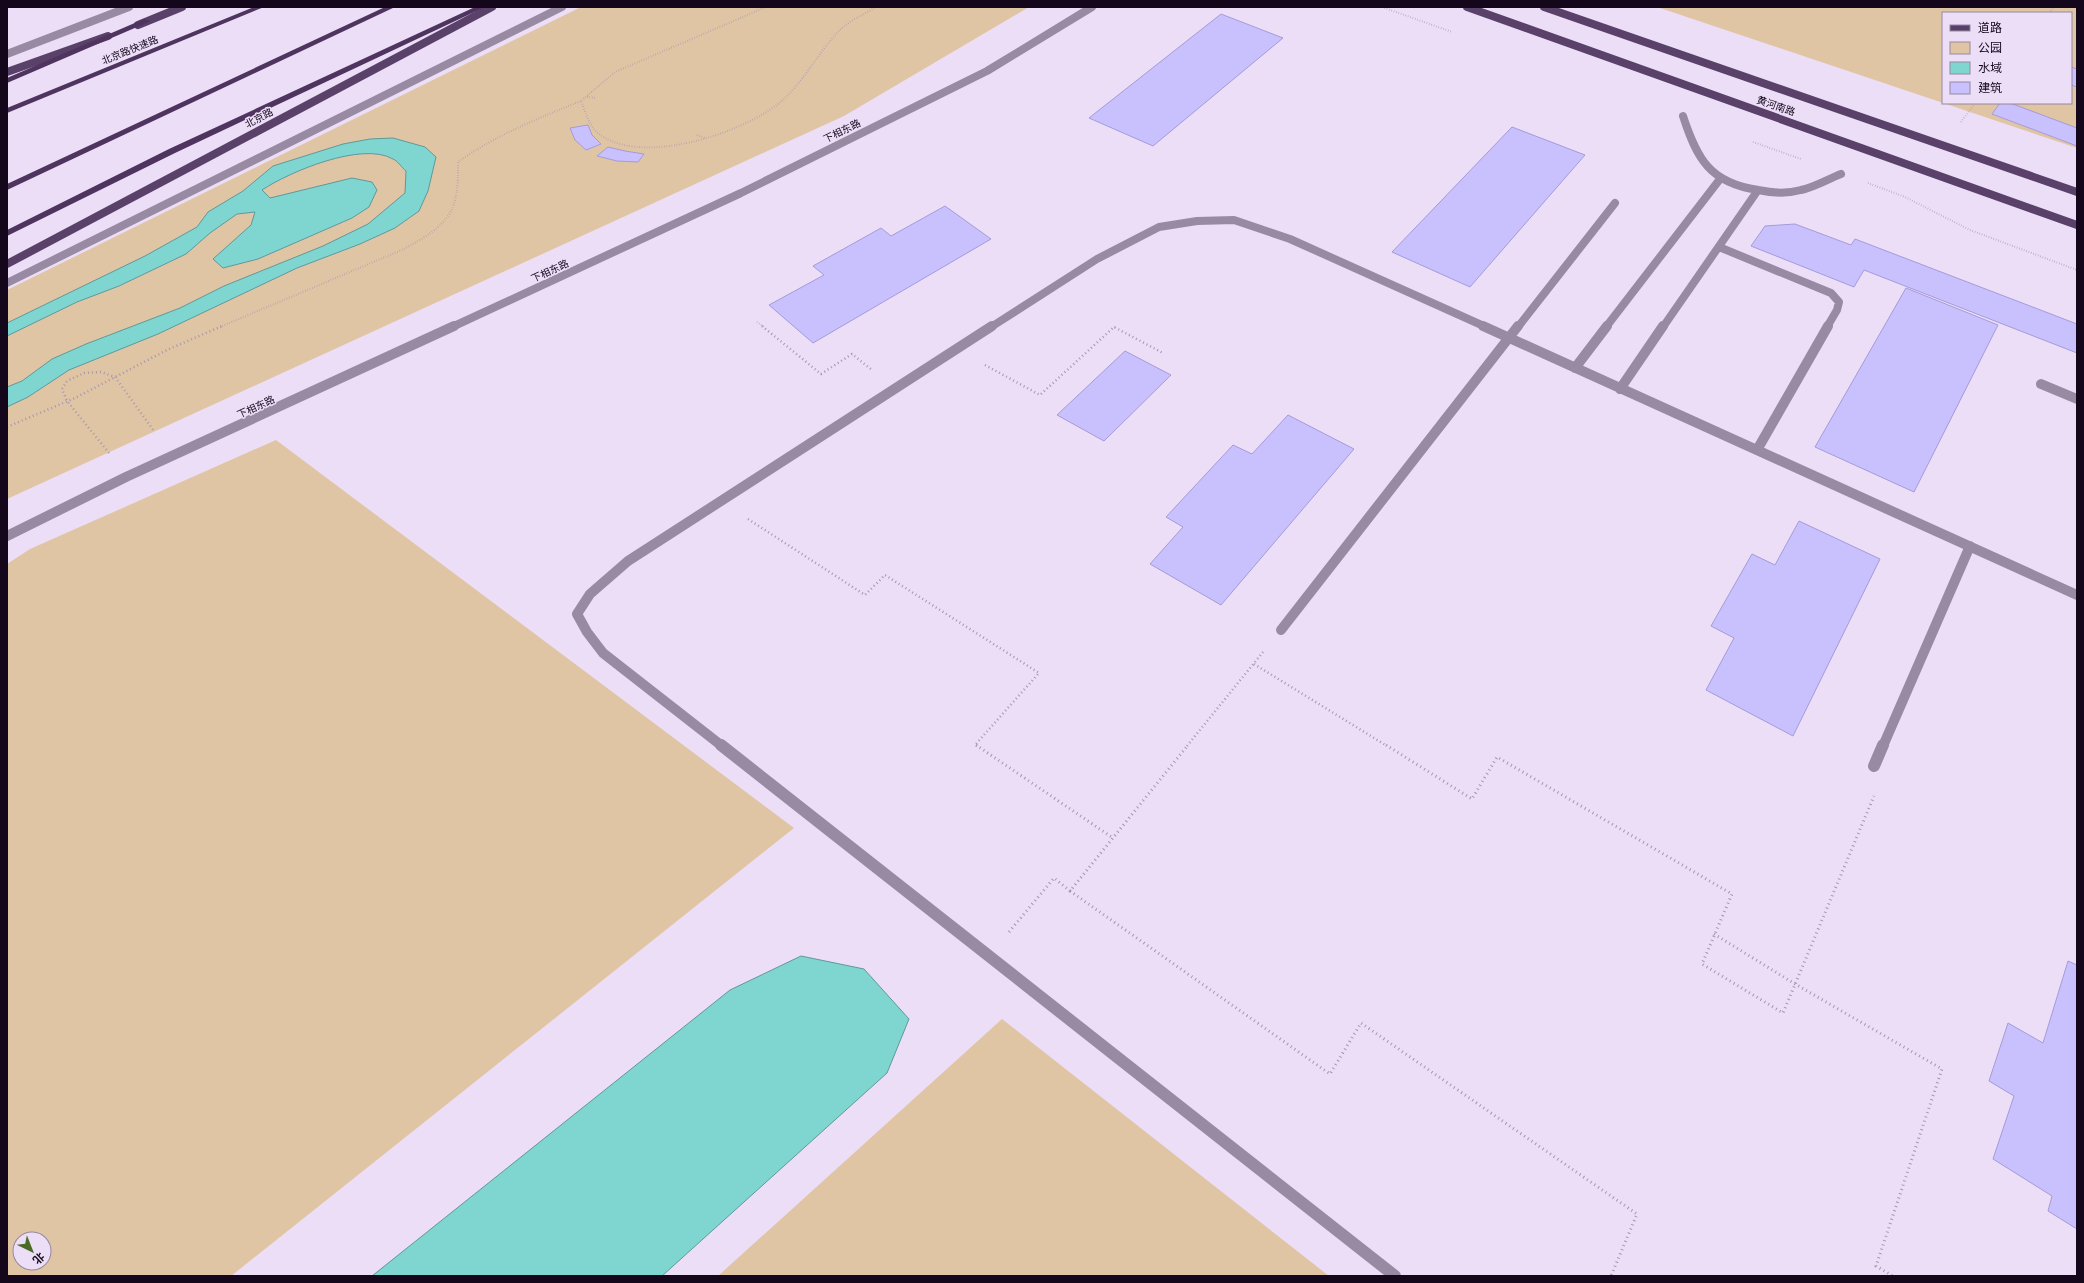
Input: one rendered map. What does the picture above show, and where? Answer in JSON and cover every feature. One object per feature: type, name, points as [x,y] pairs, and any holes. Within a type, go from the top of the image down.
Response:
[{"type":"highway","name":"北京路快速路","points":[[7,111],[260,7]]},
{"type":"highway","points":[[7,188],[391,7]]},
{"type":"highway","points":[[7,233],[172,151],[481,7]]},
{"type":"highway","points":[[7,81],[147,21]]},
{"type":"main road","points":[[7,72],[182,7]]},
{"type":"main road","name":"北京路","points":[[7,264],[38,249],[238,141],[492,7]]},
{"type":"main road","name":"黄河南路","points":[[1467,7],[2077,225]]},
{"type":"main road","name":"黄河南路","points":[[1544,7],[2077,192]]},
{"type":"street","points":[[7,54],[129,7]]},
{"type":"street","points":[[7,283],[562,7]]},
{"type":"street","name":"下相东路","points":[[7,536],[126,477],[540,288],[741,193],[987,71],[1092,7]]},
{"type":"street","points":[[1683,116],[1692,145],[1706,167],[1720,179],[1745,189],[1801,190],[1841,174]]},
{"type":"street","points":[[1575,368],[1720,179]]},
{"type":"street","points":[[1620,389],[1758,190]]},
{"type":"street","points":[[1281,630],[1615,203]]},
{"type":"street","points":[[1395,1276],[603,653],[587,632],[577,614],[590,594],[628,561],[722,502],[1097,259],[1159,227],[1197,221],[1234,220],[1290,239],[2077,595]]},
{"type":"street","points":[[1719,247],[1831,293],[1839,302],[1837,310],[1757,450]]},
{"type":"street","points":[[2041,384],[2077,399]]},
{"type":"street","points":[[1874,766],[1970,546]]},
{"type":"path","points":[[7,427],[67,401],[167,350],[404,249],[428,235],[450,215],[457,196],[458,162],[470,154],[549,114],[581,101],[616,72],[766,7]]},
{"type":"path","points":[[581,101],[585,114],[598,133],[614,142],[632,147],[661,147],[706,139],[746,122],[776,106],[793,91],[812,69],[821,52],[839,31],[876,7]]},
{"type":"path","points":[[1382,7],[1458,34]]},
{"type":"path","points":[[586,97],[596,98]]},
{"type":"path","points":[[1960,124],[1974,104]]},
{"type":"path","points":[[697,134],[706,139]]},
{"type":"path","points":[[1746,139],[1905,197],[1970,230],[2077,270]]},
{"type":"path","points":[[757,322],[820,374],[852,354],[896,389]]},
{"type":"path","points":[[957,349],[1040,396],[1114,327],[1163,353]]},
{"type":"path","points":[[112,457],[67,401],[62,389],[67,381],[84,373],[100,372],[115,377],[158,437]]},
{"type":"path","points":[[722,502],[865,595],[885,575],[1040,673],[975,745],[1113,838]]},
{"type":"path","points":[[1070,891],[1281,630]]},
{"type":"path","points":[[1254,664],[1472,799],[1497,756],[1732,894],[1702,964],[1783,1013],[1881,779],[1874,766]]},
{"type":"path","points":[[989,957],[1054,878],[1070,891],[1330,1074],[1361,1022],[1637,1214],[1612,1276]]},
{"type":"path","points":[[1714,934],[1795,984],[1942,1069],[1876,1266],[1893,1276]]},
{"type":"green space","points":[[581,7],[1029,7],[844,116],[7,499],[7,290]]},
{"type":"green space","points":[[1657,7],[2077,7],[2077,148],[1946,104],[2072,104],[2072,12],[1942,12],[1942,103]]},
{"type":"green space","points":[[276,440],[794,828],[231,1276],[7,1276],[7,564],[30,549]]},
{"type":"green space","points":[[1002,1019],[1329,1276],[718,1276]]},
{"type":"water","points":[[393,138],[425,147],[436,157],[428,191],[419,211],[395,228],[360,244],[297,268],[158,334],[69,370],[28,397],[7,407],[7,387],[22,381],[52,359],[86,344],[180,308],[224,286],[323,246],[368,224],[405,193],[406,171],[397,161],[380,154],[345,156],[307,168],[262,190],[270,198],[352,178],[372,182],[377,190],[369,207],[352,218],[258,259],[223,268],[213,259],[251,225],[255,212],[237,214],[210,233],[186,254],[119,286],[77,302],[7,336],[7,323],[145,256],[197,227],[208,212],[243,191],[273,166],[343,144],[370,139]]},
{"type":"water","points":[[801,956],[864,969],[909,1019],[887,1073],[662,1276],[372,1276],[730,990]]},
{"type":"building","points":[[1221,14],[1283,38],[1153,146],[1089,118]]},
{"type":"building","points":[[2072,67],[2077,69],[2077,87],[2072,85]]},
{"type":"building","points":[[1999,104],[2013,104],[2077,128],[2077,146],[1992,114]]},
{"type":"building","points":[[588,125],[592,135],[601,144],[586,150],[575,140],[570,128]]},
{"type":"building","points":[[1512,127],[1585,155],[1470,287],[1392,252]]},
{"type":"building","points":[[608,147],[644,154],[638,162],[617,161],[597,156]]},
{"type":"building","points":[[945,206],[991,239],[813,343],[769,305],[824,275],[813,266],[881,228],[891,236]]},
{"type":"building","points":[[1795,224],[1851,245],[1855,239],[2077,324],[2077,353],[1864,270],[1854,287],[1751,246],[1765,226]]},
{"type":"building","points":[[1906,288],[1998,325],[1914,492],[1815,447]]},
{"type":"building","points":[[1125,351],[1171,375],[1104,441],[1057,415]]},
{"type":"building","points":[[1288,415],[1354,449],[1221,605],[1150,564],[1183,527],[1166,517],[1233,445],[1252,454]]},
{"type":"building","points":[[1799,521],[1880,559],[1793,736],[1706,690],[1734,638],[1711,626],[1752,554],[1775,565]]},
{"type":"building","points":[[2068,961],[2077,965],[2077,1229],[2048,1211],[2052,1196],[1993,1159],[2014,1096],[1989,1081],[2008,1023],[2043,1043]]}]
